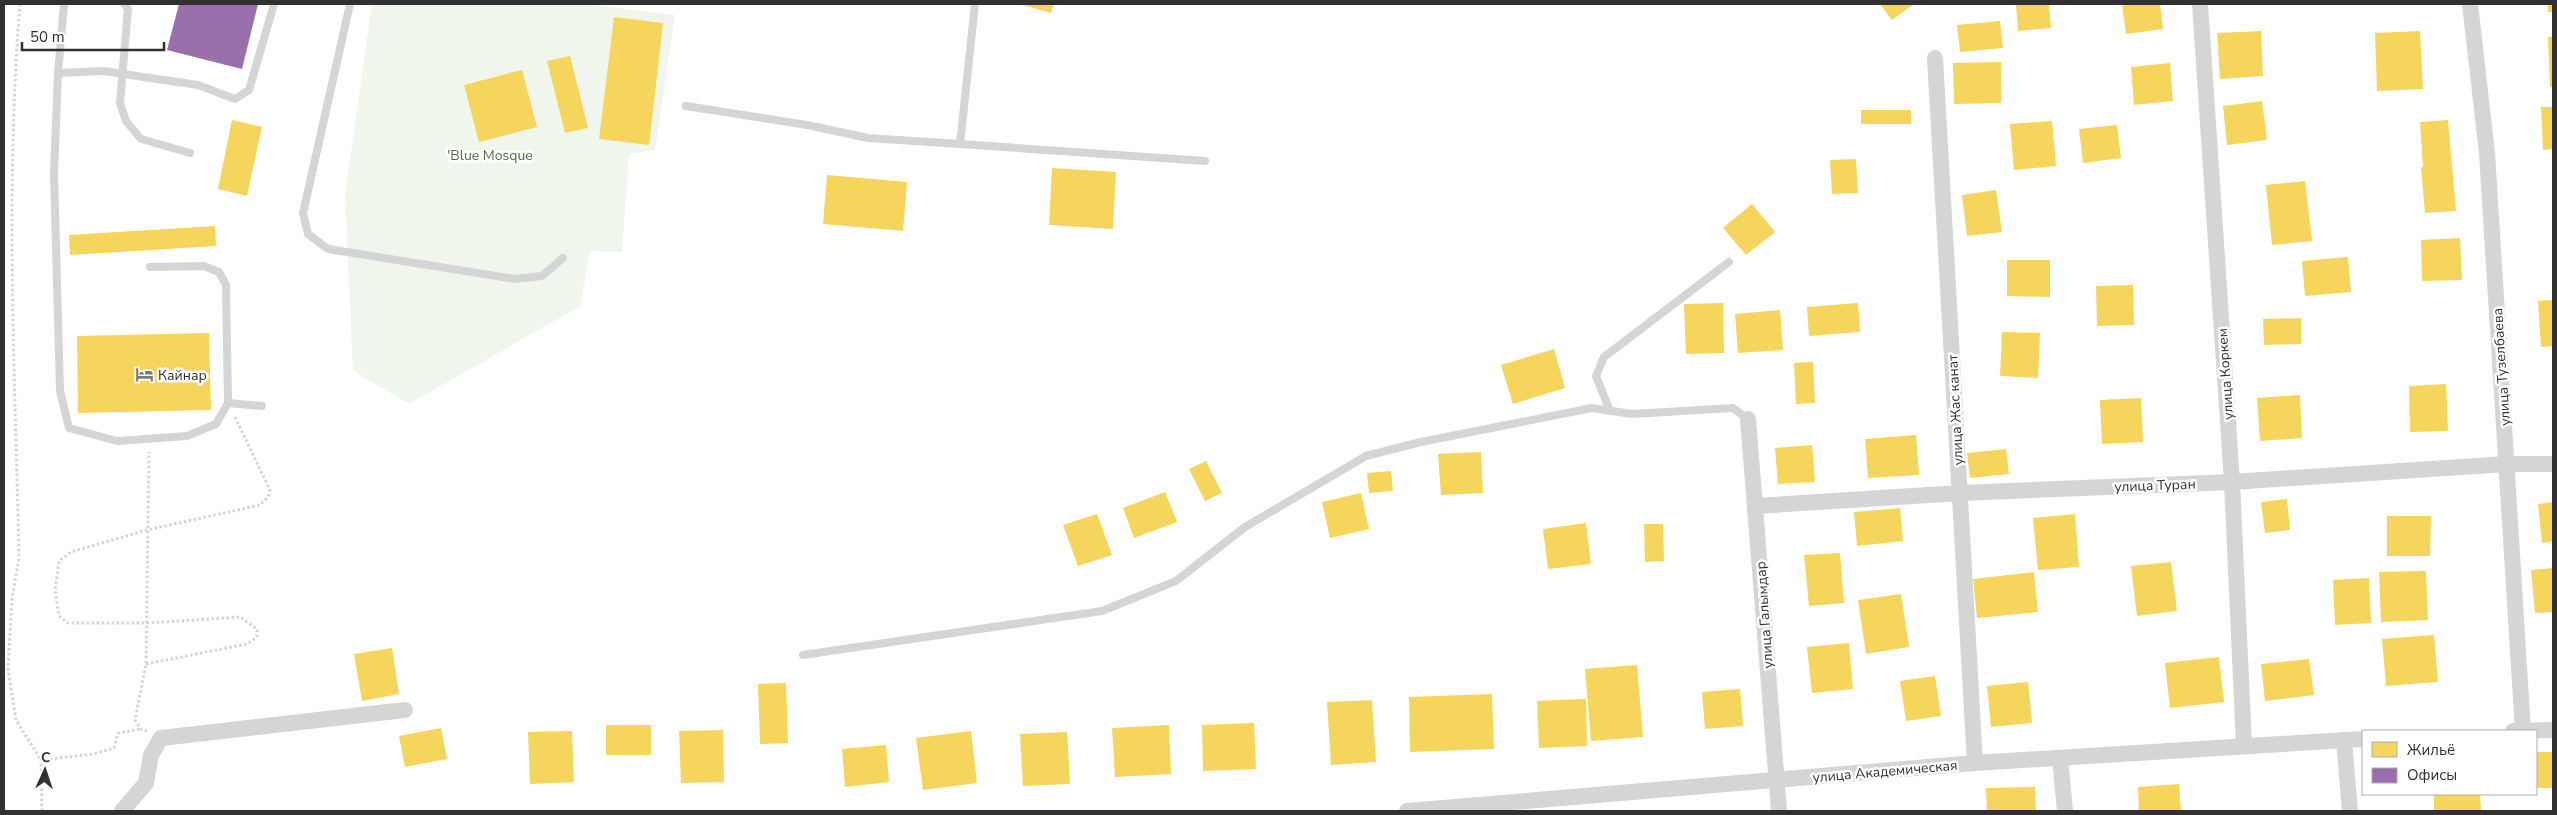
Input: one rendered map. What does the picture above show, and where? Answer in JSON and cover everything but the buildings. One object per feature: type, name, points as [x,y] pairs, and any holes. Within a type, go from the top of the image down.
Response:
[{"type":"street","name":"улица Коркем","points":[[2200,4],[2232,482],[2244,745]]},
{"type":"street","name":"улица Тузелбаева","points":[[2470,4],[2487,152],[2523,730]]},
{"type":"street","name":"улица Жас канат","points":[[1935,58],[1975,763]]},
{"type":"street","name":"улица Галымдар","points":[[1748,419],[1779,811]]},
{"type":"street","name":"улица Туран","points":[[1756,506],[1960,493],[2232,482],[2507,464],[2553,464]]},
{"type":"street","points":[[122,811],[146,782],[150,755],[161,738],[405,710]]},
{"type":"street","points":[[2537,731],[2553,730]]},
{"type":"street","name":"улица Академическая","points":[[1407,811],[1443,810],[1975,763],[2362,739]]},
{"type":"street","points":[[2344,740],[2350,811]]},
{"type":"street","points":[[2060,758],[2065,811]]},
{"type":"lane","points":[[64,4],[58,73],[54,173],[60,381],[69,428],[117,441],[188,436],[216,424],[228,403],[226,285],[219,272],[204,266],[150,267]]},
{"type":"lane","points":[[124,4],[128,9],[120,103],[126,120],[141,139],[190,153]]},
{"type":"lane","points":[[58,73],[103,71],[198,85],[235,99],[249,90],[274,4]]},
{"type":"lane","points":[[350,4],[303,213],[308,234],[328,250],[515,279],[542,276],[563,258]]},
{"type":"lane","points":[[960,144],[975,4]]},
{"type":"lane","points":[[686,106],[807,125],[868,138],[1204,161]]},
{"type":"lane","points":[[1610,411],[1596,376],[1604,357],[1728,262]]},
{"type":"lane","points":[[228,403],[262,406]]},
{"type":"lane","points":[[803,654],[1102,611],[1176,581],[1245,527],[1366,456],[1421,442],[1592,408],[1632,414],[1733,408],[1748,419]]},
{"type":"path","points":[[20,4],[16,54],[13,246],[20,558],[12,598],[8,669],[16,720],[41,760],[42,811]]},
{"type":"path","points":[[146,664],[247,644],[257,637],[257,629],[240,617],[148,623],[68,623],[59,616],[55,590],[59,561],[71,552],[146,530],[260,505],[268,497],[270,490],[228,403]]},
{"type":"path","points":[[141,729],[136,720],[146,664],[148,623],[146,530],[150,439]]},
{"type":"path","points":[[41,760],[93,754],[114,748],[118,733],[141,729],[161,738]]},
{"type":"green space","name":"'Blue Mosque","points":[[372,4],[587,4],[675,15],[655,150],[629,154],[622,252],[589,251],[581,306],[409,404],[353,371],[345,195]]},
{"type":"place","name":"Кайнар","points":[[144,375]]}]
